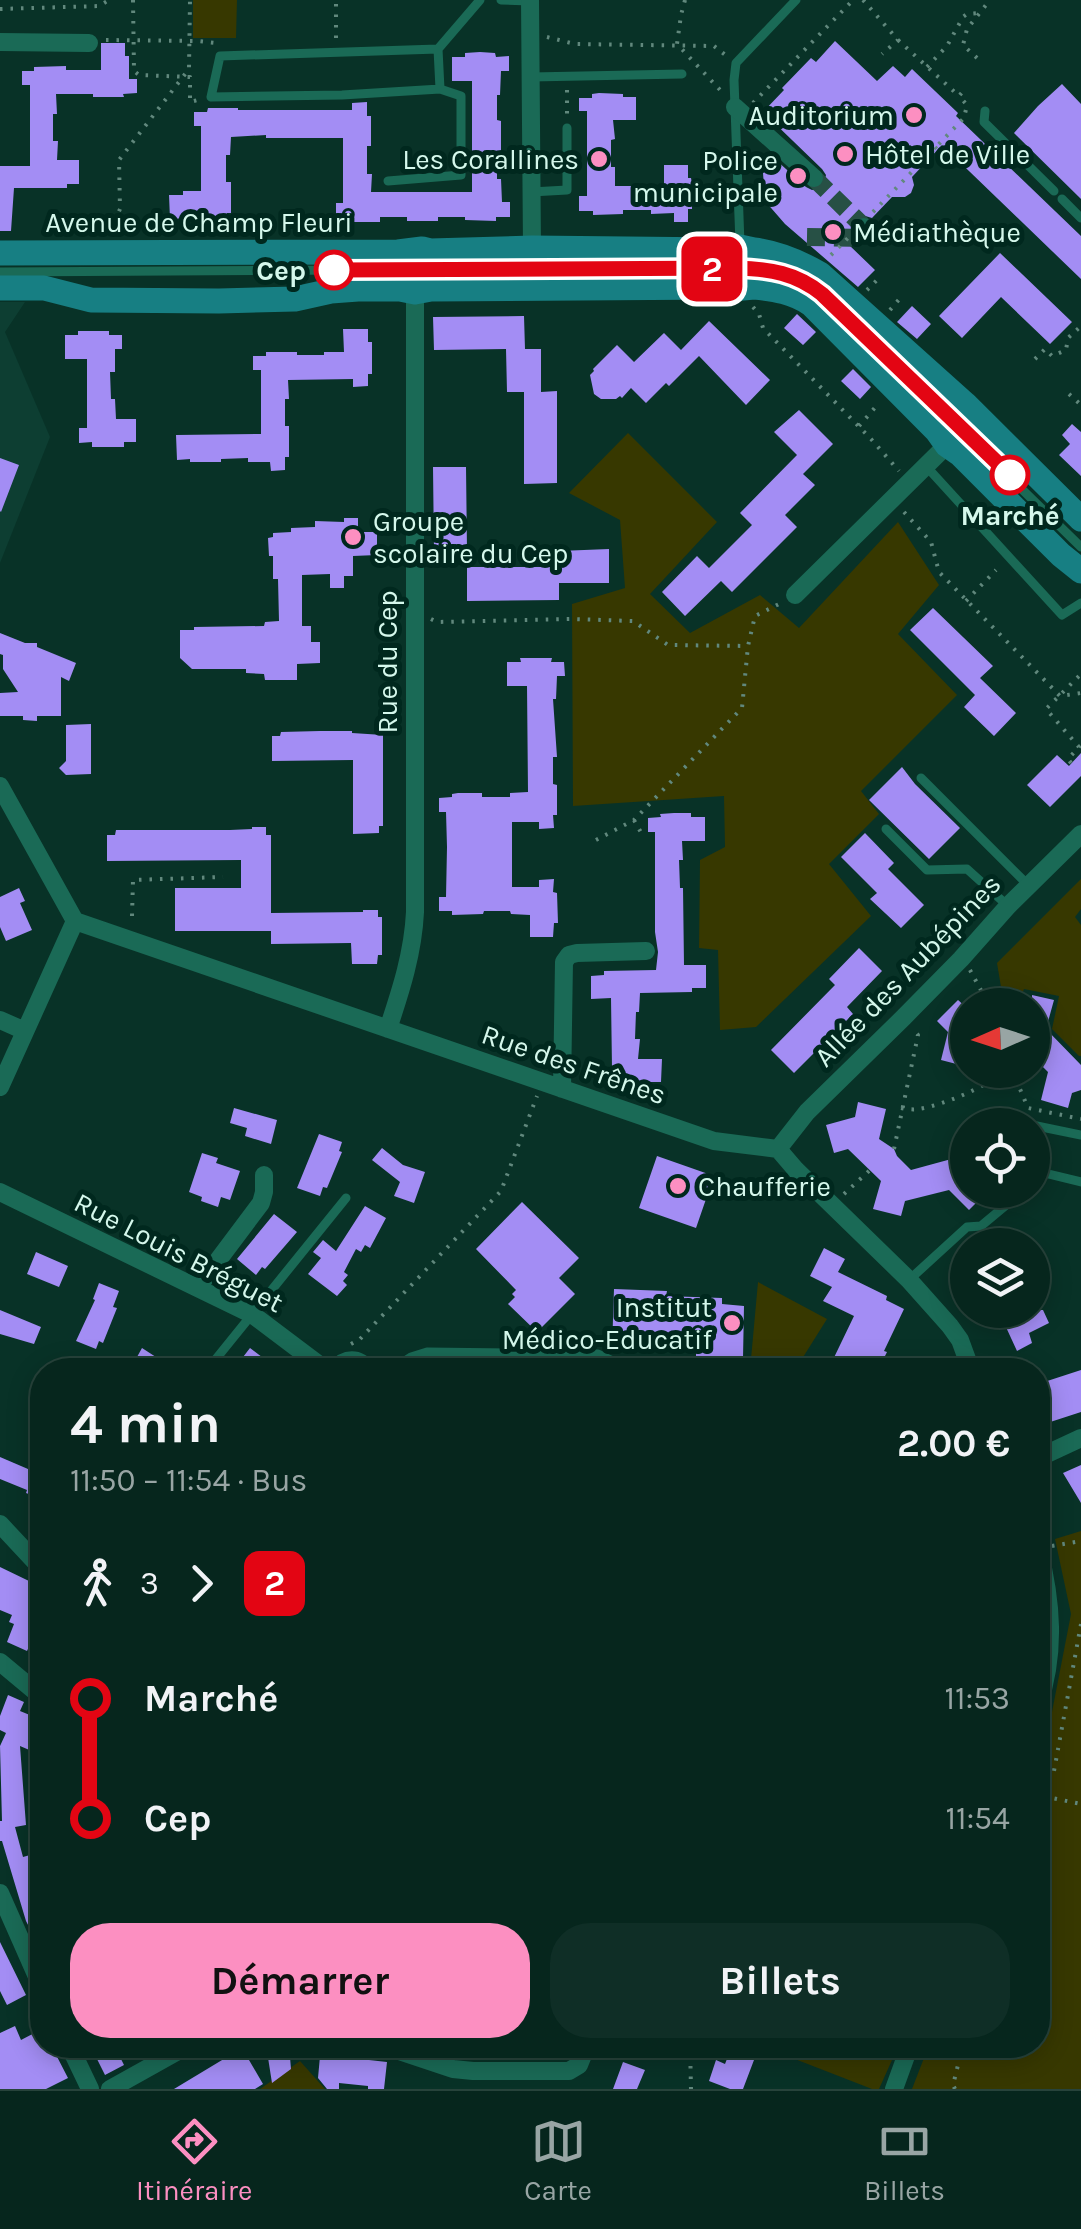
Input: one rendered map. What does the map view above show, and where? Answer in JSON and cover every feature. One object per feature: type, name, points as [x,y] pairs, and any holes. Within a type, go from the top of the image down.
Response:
[{"type":"street","points":[[530,0],[532,248]]},
{"type":"street","points":[[0,42],[90,43]]},
{"type":"street","points":[[739,110],[814,178]]},
{"type":"street","name":"Avenue de Champ Fleuri","points":[[0,288],[44,288],[91,300],[295,300],[532,248],[738,266],[776,290],[797,295],[811,304],[960,431],[1081,519]]},
{"type":"street","name":"Avenue de Champ Fleuri","points":[[0,253],[415,273],[738,266],[773,252],[820,274],[960,431],[1061,555],[1081,570]]},
{"type":"street","name":"Rue du Cep","points":[[388,1029],[414,938],[415,273]]},
{"type":"street","points":[[795,595],[960,431]]},
{"type":"street","points":[[0,786],[74,921],[0,1087]]},
{"type":"street","name":"Allée des Aubépines","points":[[778,1149],[807,1112],[1081,834]]},
{"type":"street","name":"Rue des Frênes","points":[[74,921],[714,1141],[778,1149]]},
{"type":"street","points":[[562,1089],[564,962],[577,953],[646,951]]},
{"type":"street","points":[[0,1020],[25,1031]]},
{"type":"street","points":[[778,1149],[909,1280],[950,1326],[966,1358]]},
{"type":"street","points":[[198,1287],[261,1203],[264,1175]]},
{"type":"street","name":"Rue Louis Bréguet","points":[[0,1192],[253,1315],[310,1358]]},
{"type":"street","points":[[1050,1452],[1081,1438]]},
{"type":"street","points":[[0,1524],[30,1556]]},
{"type":"street","points":[[0,1662],[30,1687]]},
{"type":"street","points":[[0,1893],[30,1961]]},
{"type":"street","points":[[75,2058],[90,2089]]},
{"type":"street","points":[[110,2089],[162,2058]]},
{"type":"street","points":[[420,2058],[473,2072],[569,2071],[582,2058]]},
{"type":"street","points":[[894,2089],[905,2058]]},
{"type":"lane","points":[[440,89],[438,50],[480,0]]},
{"type":"lane","points":[[501,0],[530,0]]},
{"type":"lane","points":[[738,266],[736,63],[796,0]]},
{"type":"lane","points":[[388,181],[461,175],[462,96],[440,89],[211,97],[220,56],[438,50]]},
{"type":"lane","points":[[531,77],[682,74]]},
{"type":"lane","points":[[985,111],[984,122],[1081,218]]},
{"type":"lane","points":[[532,192],[567,190],[567,128]]},
{"type":"lane","name":"Avenue de Champ Fleuri","points":[[0,272],[415,273]]},
{"type":"lane","name":"Avenue de Champ Fleuri","points":[[960,431],[1081,546]]},
{"type":"lane","points":[[925,465],[1062,614],[1081,603]]},
{"type":"lane","points":[[921,778],[1028,885]]},
{"type":"lane","points":[[886,829],[928,870],[967,870],[1008,906]]},
{"type":"lane","points":[[1050,1129],[1081,1135]]},
{"type":"lane","points":[[1050,1174],[1081,1182]]},
{"type":"lane","points":[[217,1358],[346,1198]]},
{"type":"lane","points":[[909,1280],[967,1227],[982,1226],[1003,1208]]},
{"type":"lane","points":[[408,1358],[427,1352],[598,1354],[606,1358]]},
{"type":"path","points":[[0,8],[99,6],[109,0]]},
{"type":"path","points":[[133,0],[134,71],[139,75],[190,76],[190,102],[211,97]]},
{"type":"path","points":[[115,220],[120,209],[119,160],[189,69],[190,0]]},
{"type":"path","points":[[336,0],[336,52]]},
{"type":"path","points":[[677,44],[685,0]]},
{"type":"path","points":[[677,44],[739,110],[853,0]]},
{"type":"path","points":[[863,0],[898,40],[966,104],[966,113],[916,167]]},
{"type":"path","points":[[977,58],[963,44],[967,29],[990,0]]},
{"type":"path","points":[[928,67],[947,46],[963,18],[980,13]]},
{"type":"path","points":[[530,26],[549,38],[575,44],[714,46],[736,63]]},
{"type":"path","points":[[90,43],[188,40],[225,44],[225,56]]},
{"type":"path","points":[[882,54],[898,40]]},
{"type":"path","points":[[567,76],[567,128]]},
{"type":"path","points":[[960,96],[965,89]]},
{"type":"path","points":[[936,147],[942,155]]},
{"type":"path","points":[[1035,359],[1045,349],[1052,356],[1062,354],[1068,338],[1081,326]]},
{"type":"path","points":[[1069,394],[1081,405]]},
{"type":"path","points":[[858,426],[880,402]]},
{"type":"path","points":[[966,601],[996,570]]},
{"type":"path","points":[[596,840],[634,820],[742,708],[754,616],[795,595]]},
{"type":"path","points":[[414,612],[437,622],[632,622],[668,645],[748,646]]},
{"type":"path","points":[[1071,763],[1068,759],[1079,747],[1046,709],[1081,674]]},
{"type":"path","points":[[634,820],[643,836]]},
{"type":"path","points":[[132,916],[133,880],[223,877]]},
{"type":"path","points":[[961,958],[980,988]]},
{"type":"path","points":[[894,1149],[918,1035],[904,1017]]},
{"type":"path","points":[[351,1344],[500,1191],[541,1082]]},
{"type":"path","points":[[901,1108],[919,1109],[977,1088]]},
{"type":"path","points":[[1020,1088],[1028,1108],[1081,1119]]},
{"type":"path","points":[[833,1204],[870,1170]]},
{"type":"path","points":[[1050,1546],[1081,1542]]},
{"type":"path","points":[[1050,1778],[1081,1624]]},
{"type":"path","points":[[1050,1800],[1081,1804]]},
{"type":"path","points":[[690,2058],[691,2089]]},
{"type":"path","points":[[956,2089],[953,2085],[960,2058]]},
{"type":"shaded area","points":[[193,0],[237,0],[236,38],[193,38]]},
{"type":"shaded area","points":[[0,302],[25,302],[5,332],[50,437],[0,563]]},
{"type":"shaded area","points":[[628,433],[717,522],[650,594],[690,633],[760,595],[799,628],[898,522],[939,585],[898,634],[957,695],[861,791],[879,814],[829,864],[871,916],[756,1027],[720,1030],[718,950],[699,948],[700,860],[725,847],[724,796],[573,806],[572,604],[625,588],[620,520],[569,493]]},
{"type":"shaded area","points":[[1081,879],[1081,909],[1075,917],[1081,925],[1081,1056],[1052,1029],[1059,996],[1050,994],[1050,988],[1001,988],[997,963]]},
{"type":"shaded area","points":[[758,1282],[827,1319],[803,1358],[751,1358]]},
{"type":"shaded area","points":[[1081,1531],[1081,2089],[912,2089],[924,2058],[1050,2058],[1050,1722],[1071,1614],[1055,1539]]},
{"type":"shaded area","points":[[792,2058],[892,2060],[879,2089]]},
{"type":"shaded area","points":[[300,2061],[325,2089],[260,2089]]},
{"type":"building","points":[[835,41],[877,81],[893,66],[905,77],[912,69],[958,113],[956,116],[1081,236],[1081,279],[942,145],[912,177],[911,193],[892,197],[872,218],[862,215],[855,219],[855,236],[848,244],[875,270],[858,287],[785,224],[765,201],[763,173],[776,160],[812,190],[823,187],[826,175],[763,112],[811,58],[816,62]]},
{"type":"building","points":[[101,43],[125,43],[129,79],[137,79],[137,93],[123,94],[124,97],[56,94],[53,141],[58,141],[57,160],[79,160],[79,184],[67,184],[67,188],[14,188],[11,231],[0,231],[0,166],[30,166],[30,85],[22,85],[22,71],[66,66],[66,70],[101,70]]},
{"type":"building","points":[[480,52],[509,56],[509,71],[501,71],[497,95],[501,153],[497,153],[497,179],[501,179],[502,202],[510,202],[510,217],[496,217],[496,221],[438,217],[438,221],[407,221],[407,217],[380,217],[380,222],[349,222],[349,217],[336,217],[336,203],[343,203],[343,138],[266,135],[231,137],[230,155],[226,155],[226,182],[231,182],[227,226],[212,226],[212,217],[170,219],[169,195],[201,191],[201,126],[194,126],[194,112],[207,112],[208,108],[352,110],[352,103],[367,102],[367,116],[371,116],[367,174],[372,174],[371,192],[472,192],[472,81],[452,81],[452,57]]},
{"type":"building","points":[[1062,84],[1081,104],[1081,199],[1014,133]]},
{"type":"building","name":"Les Corallines","points":[[592,94],[636,97],[636,120],[613,120],[611,167],[615,167],[615,186],[664,186],[664,165],[688,165],[692,209],[688,209],[688,222],[674,222],[674,213],[651,214],[651,210],[593,215],[593,211],[579,211],[579,196],[587,196],[587,111],[579,111],[579,98],[592,98]]},
{"type":"building","points":[[1000,253],[1072,322],[1050,344],[1001,297],[962,338],[939,316]]},
{"type":"building","points":[[912,306],[931,324],[917,339],[897,322]]},
{"type":"building","points":[[797,314],[816,332],[803,345],[784,328]]},
{"type":"building","points":[[524,316],[525,349],[541,349],[541,392],[557,391],[557,483],[524,484],[524,392],[507,392],[506,349],[434,350],[433,317]]},
{"type":"building","points":[[709,321],[770,380],[746,405],[699,356],[646,403],[631,388],[616,399],[601,399],[594,394],[590,375],[617,345],[634,362],[664,333],[681,350]]},
{"type":"building","points":[[343,329],[368,329],[372,374],[368,374],[368,386],[353,387],[353,379],[288,380],[285,426],[289,426],[289,457],[285,457],[285,470],[271,471],[270,462],[248,462],[248,458],[221,462],[177,460],[176,435],[261,434],[261,370],[253,370],[253,356],[266,356],[266,352],[344,352]]},
{"type":"building","points":[[78,331],[122,335],[122,349],[115,349],[115,372],[110,372],[111,399],[115,399],[116,419],[136,419],[136,442],[124,442],[124,447],[79,443],[79,428],[87,428],[87,359],[65,359],[65,335],[78,335]]},
{"type":"building","points":[[853,369],[871,387],[860,399],[841,381]]},
{"type":"building","points":[[799,410],[833,444],[803,474],[815,485],[785,515],[797,527],[732,592],[721,581],[685,616],[662,592],[697,556],[709,568],[752,525],[740,513],[797,455],[774,432]]},
{"type":"building","points":[[1072,424],[1081,432],[1081,476],[1059,455],[1070,444],[1062,435]]},
{"type":"building","points":[[0,458],[19,465],[1,512],[0,511]]},
{"type":"building","points":[[433,467],[466,467],[467,550],[434,551]]},
{"type":"building","points":[[344,518],[358,518],[358,532],[377,532],[377,555],[353,556],[353,576],[344,576],[344,588],[330,588],[330,574],[302,575],[302,626],[311,626],[311,642],[320,642],[320,663],[297,664],[297,680],[265,680],[264,674],[246,673],[246,669],[192,669],[180,658],[180,630],[264,626],[265,622],[279,621],[278,579],[273,579],[268,538],[273,533],[291,532],[291,528],[315,527],[315,521],[344,522]]},
{"type":"building","points":[[609,549],[609,583],[559,583],[559,600],[467,601],[467,567],[559,567],[559,551]]},
{"type":"building","points":[[933,608],[993,666],[980,678],[1016,713],[994,736],[964,707],[975,695],[910,630]]},
{"type":"building","points":[[0,633],[25,643],[37,643],[37,647],[76,663],[69,681],[61,677],[61,716],[37,716],[37,721],[23,720],[23,716],[0,716],[0,693],[18,692],[3,669]]},
{"type":"building","points":[[520,658],[564,662],[565,676],[557,676],[553,699],[557,757],[553,757],[553,784],[557,785],[554,828],[539,829],[539,822],[512,822],[512,887],[539,887],[539,880],[554,879],[558,923],[554,923],[553,937],[530,937],[530,915],[484,911],[452,915],[452,911],[439,911],[439,897],[446,897],[447,847],[446,812],[439,812],[439,798],[458,793],[510,797],[510,793],[528,792],[527,686],[507,686],[507,662],[521,662]]},
{"type":"building","points":[[91,724],[91,774],[66,775],[59,768],[66,761],[66,725]]},
{"type":"building","points":[[352,731],[383,735],[383,826],[379,826],[379,833],[353,834],[353,760],[272,761],[272,736],[280,736],[281,732]]},
{"type":"building","points":[[1081,753],[1081,776],[1050,807],[1027,785],[1057,755],[1069,766]]},
{"type":"building","points":[[902,767],[960,828],[929,859],[869,800]]},
{"type":"building","points":[[691,813],[691,817],[705,817],[705,841],[682,841],[683,860],[679,860],[684,965],[706,965],[706,988],[640,993],[635,1039],[640,1039],[638,1059],[662,1059],[661,1082],[648,1082],[648,1086],[605,1083],[604,1068],[612,1068],[611,998],[591,999],[591,976],[604,975],[604,971],[656,970],[655,832],[648,832],[648,818]]},
{"type":"building","points":[[266,827],[266,835],[271,835],[271,913],[378,910],[378,917],[382,917],[382,955],[378,955],[377,964],[352,964],[351,943],[271,944],[271,931],[175,931],[175,888],[241,888],[241,860],[107,861],[107,835],[115,835],[116,830]]},
{"type":"building","points":[[865,833],[894,863],[888,869],[924,905],[901,928],[870,899],[877,893],[841,857]]},
{"type":"building","points":[[19,888],[25,901],[20,903],[32,930],[6,941],[0,927],[0,897]]},
{"type":"building","points":[[859,948],[882,971],[847,1007],[853,1014],[794,1073],[771,1050],[835,985],[829,979]]},
{"type":"building","points":[[950,1008],[950,1062],[941,1060],[948,1032],[937,1021]]},
{"type":"building","points":[[1050,1033],[1081,1065],[1081,1090],[1072,1093],[1068,1108],[1041,1100],[1044,1088],[1050,1088]]},
{"type":"building","points":[[858,1102],[886,1109],[879,1139],[894,1149],[911,1170],[950,1159],[950,1191],[905,1201],[901,1216],[873,1209],[881,1181],[848,1149],[834,1153],[826,1125],[855,1117]]},
{"type":"building","points":[[234,1108],[277,1120],[271,1144],[245,1136],[247,1128],[230,1123]]},
{"type":"building","points":[[319,1134],[342,1142],[342,1152],[320,1196],[297,1188]]},
{"type":"building","points":[[382,1148],[403,1165],[425,1172],[414,1203],[394,1196],[400,1182],[372,1160]]},
{"type":"building","points":[[202,1153],[218,1158],[216,1163],[240,1171],[230,1200],[221,1197],[218,1207],[189,1192]]},
{"type":"building","name":"Chaufferie","points":[[657,1156],[714,1176],[696,1228],[639,1208]]},
{"type":"building","points":[[522,1202],[579,1258],[559,1278],[575,1294],[537,1332],[508,1304],[516,1290],[476,1249]]},
{"type":"building","points":[[365,1206],[386,1218],[370,1248],[365,1245],[361,1252],[356,1249],[344,1272],[348,1275],[343,1281],[347,1285],[337,1296],[308,1274],[321,1258],[313,1252],[323,1240],[336,1251]]},
{"type":"building","points":[[274,1214],[297,1232],[256,1275],[237,1259]]},
{"type":"building","points":[[824,1248],[845,1259],[838,1272],[887,1296],[886,1300],[904,1309],[884,1358],[834,1358],[854,1316],[823,1301],[832,1287],[810,1276]]},
{"type":"building","points":[[36,1252],[68,1266],[59,1287],[27,1274]]},
{"type":"building","points":[[99,1283],[119,1291],[113,1307],[117,1308],[103,1343],[99,1341],[96,1349],[76,1341]]},
{"type":"building","name":"Institut Médico-Educatif","points":[[614,1289],[722,1298],[722,1304],[744,1306],[743,1358],[696,1358],[696,1350],[612,1349]]},
{"type":"building","points":[[0,1310],[41,1327],[34,1344],[0,1334]]},
{"type":"building","points":[[1006,1328],[1039,1328],[1029,1333],[1032,1343],[1017,1351]]},
{"type":"building","points":[[142,1348],[157,1358],[136,1358]]},
{"type":"building","points":[[250,1348],[263,1358],[242,1358]]},
{"type":"building","points":[[1081,1370],[1081,1412],[1050,1422],[1050,1380]]},
{"type":"building","points":[[0,1457],[30,1470],[30,1494],[0,1479]]},
{"type":"building","points":[[1081,1465],[1081,1503],[1063,1473]]},
{"type":"building","points":[[0,1567],[30,1578],[27,1651],[7,1642],[14,1624],[9,1622],[12,1615],[0,1610]]},
{"type":"building","points":[[8,1695],[24,1702],[20,1711],[30,1715],[30,1750],[20,1746],[26,1825],[15,1827],[23,1857],[30,1855],[30,1929],[0,1841],[0,1746],[6,1733],[0,1730],[0,1716]]},
{"type":"building","points":[[0,1942],[26,1995],[7,2005],[0,1991]]},
{"type":"building","points":[[15,2026],[21,2040],[30,2035],[30,2058],[58,2058],[68,2078],[46,2089],[0,2089],[0,2033]]},
{"type":"building","points":[[96,2058],[120,2058],[124,2065],[105,2075]]},
{"type":"building","points":[[225,2058],[248,2058],[263,2084],[255,2089],[174,2089]]},
{"type":"building","points":[[268,2058],[290,2058],[291,2069],[272,2083]]},
{"type":"building","points":[[320,2058],[387,2062],[384,2089],[339,2083],[339,2089],[327,2089],[318,2078]]},
{"type":"building","points":[[727,2058],[754,2060],[743,2089],[709,2081],[716,2060],[725,2064]]},
{"type":"building","points":[[623,2062],[645,2070],[637,2089],[613,2089]]},
{"type":"tunnel","points":[[814,178],[864,227]]},
{"type":"tunnel","points":[[807,237],[860,238]]},
{"type":"bus line","name":"2","points":[[334,270],[776,270],[810,284],[822,294],[1010,475]]},
{"type":"place","name":"Auditorium","points":[[914,115]]},
{"type":"place","name":"Hôtel de Ville","points":[[845,154]]},
{"type":"place","name":"Les Corallines","points":[[599,159]]},
{"type":"place","name":"Police municipale","points":[[798,176]]},
{"type":"place","name":"Médiathèque","points":[[833,232]]},
{"type":"place","name":"Cep","points":[[334,270]]},
{"type":"place","name":"Marché","points":[[1010,475]]},
{"type":"place","name":"Groupe scolaire du Cep","points":[[353,537]]},
{"type":"place","name":"Chaufferie","points":[[678,1186]]},
{"type":"place","name":"Institut Médico-Educatif","points":[[732,1323]]}]
